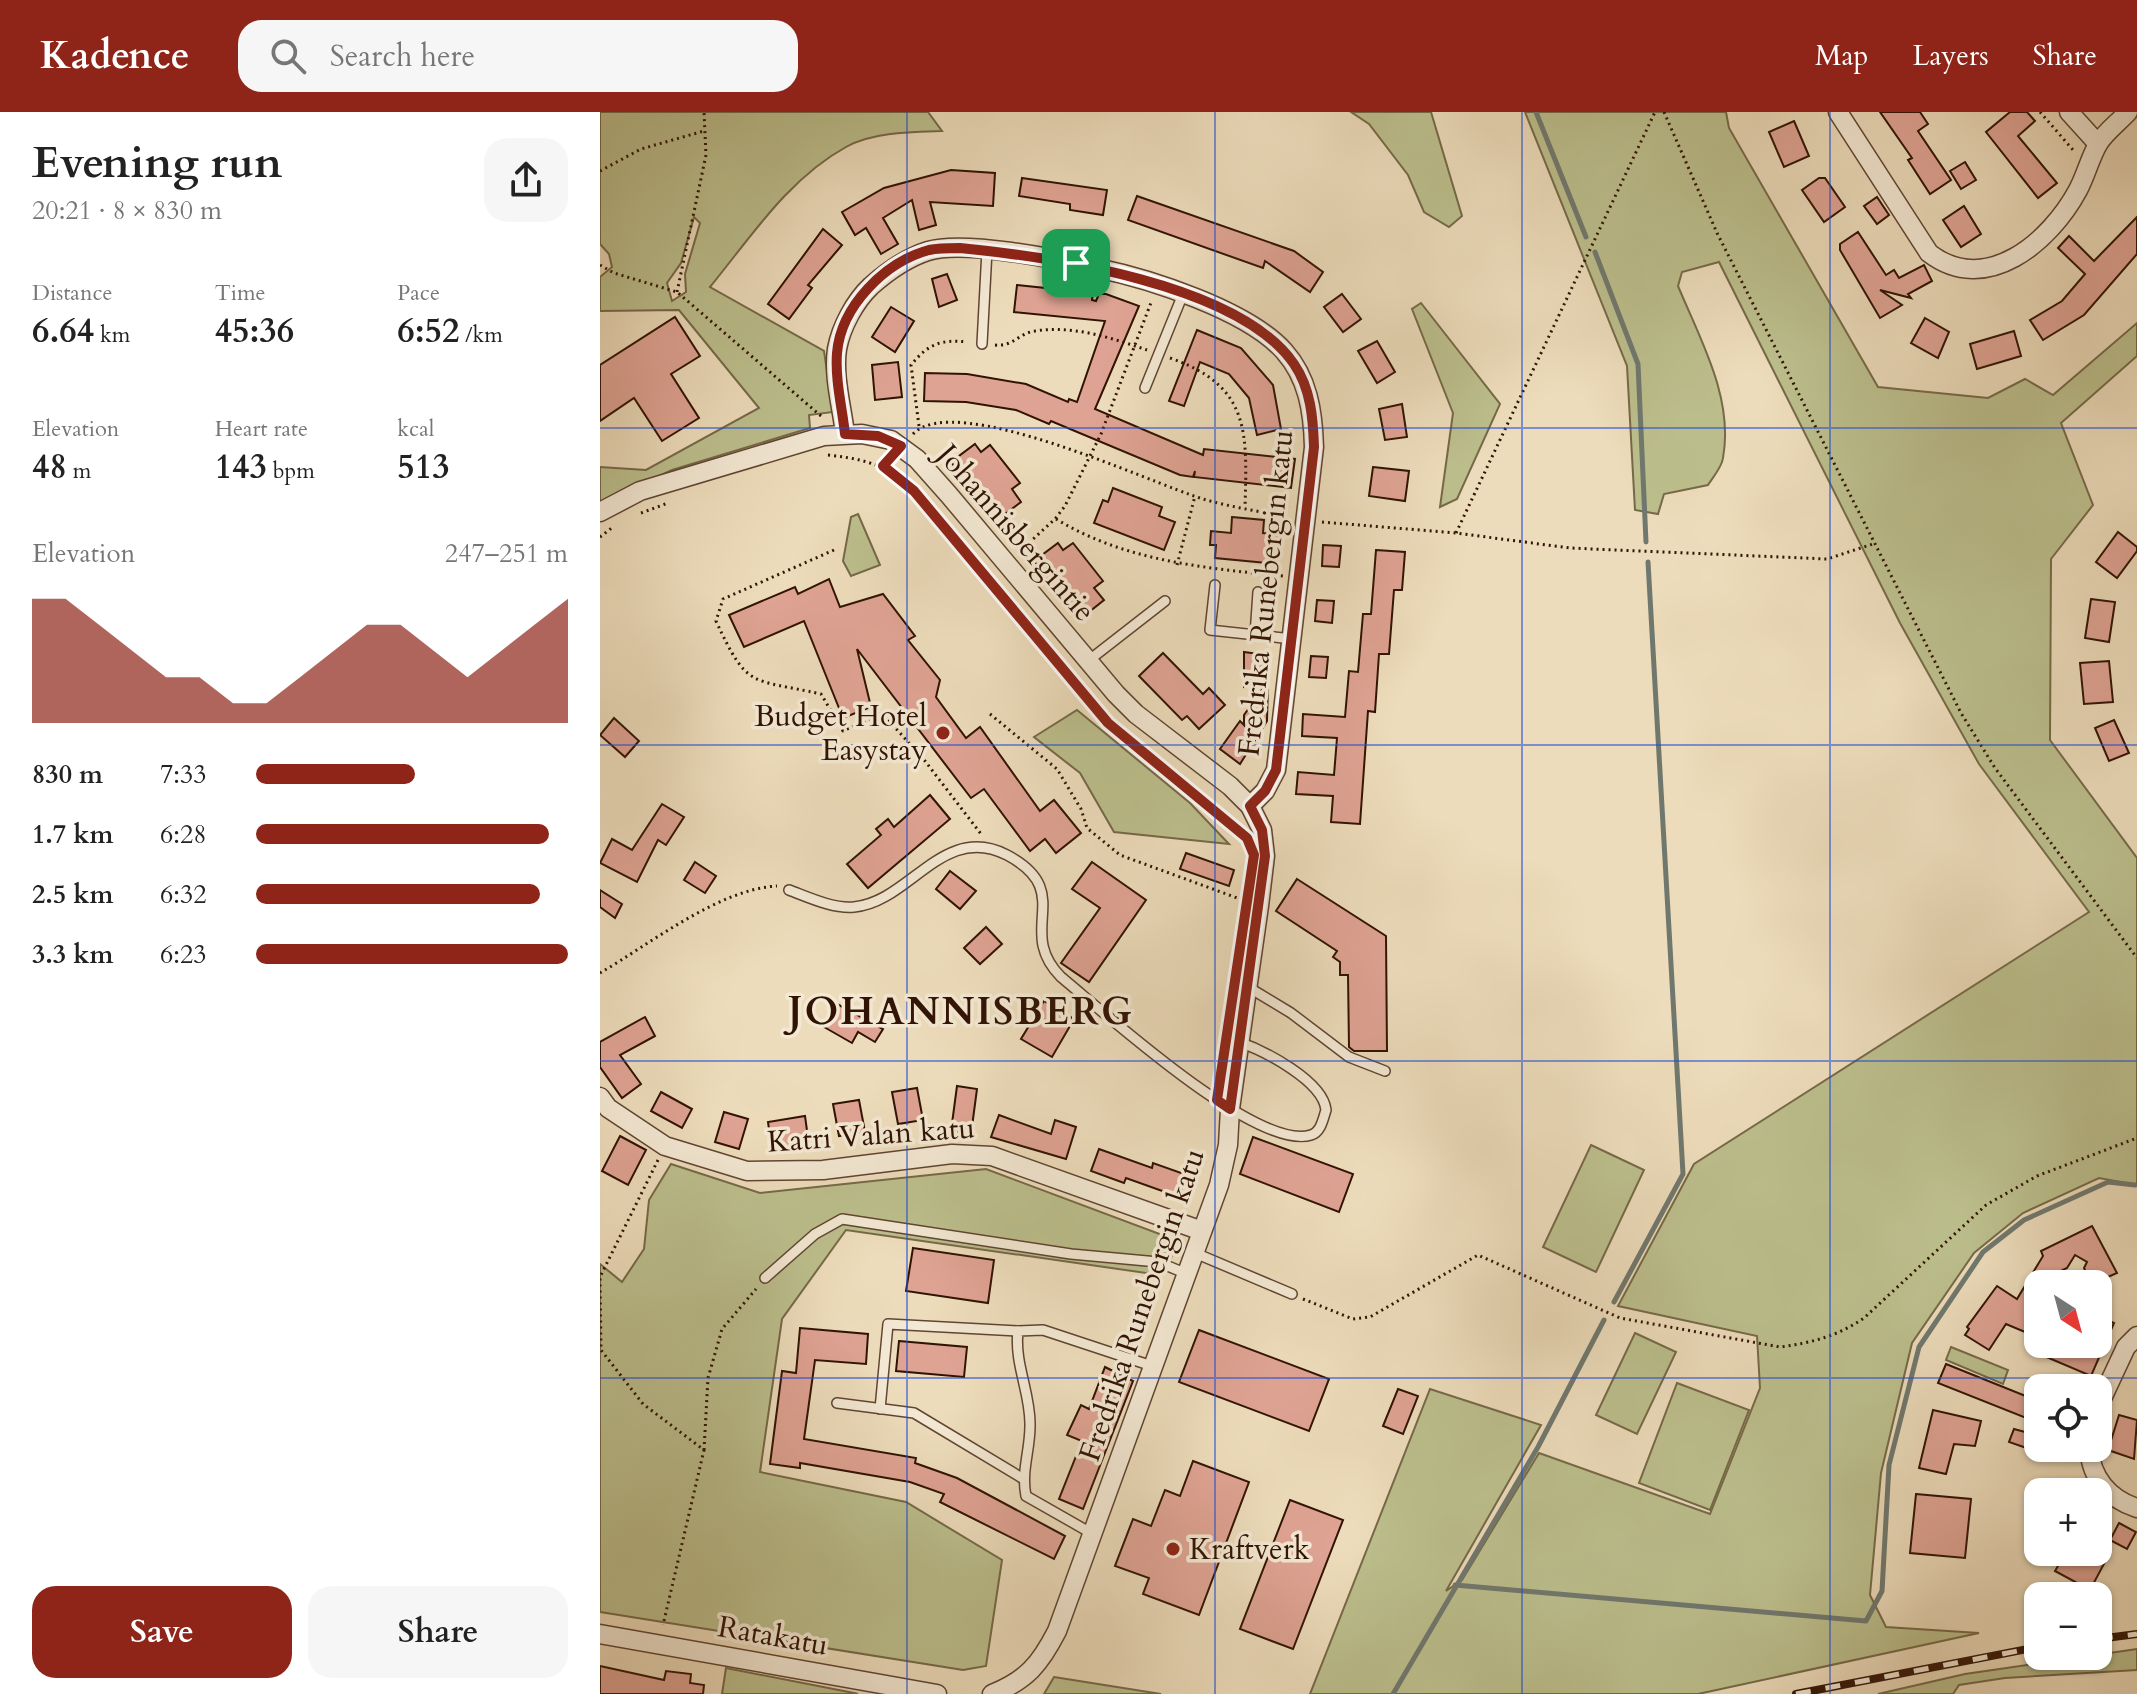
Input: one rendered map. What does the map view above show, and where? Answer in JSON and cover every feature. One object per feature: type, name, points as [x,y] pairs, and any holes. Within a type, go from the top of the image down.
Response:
[{"type":"street","points":[[1838,112],[1929,253],[1945,265],[1963,271],[2002,265],[2039,239],[2072,199],[2098,144],[2128,112]]},
{"type":"street","points":[[2069,112],[2098,144]]},
{"type":"street","name":"Fredrika Runebergin katu","points":[[845,434],[837,349],[851,312],[865,292],[902,262],[930,250],[987,250],[1076,263],[1183,294],[1252,324],[1269,336],[1296,366],[1313,415],[1314,447],[1276,770],[1265,791],[1250,806],[1262,830],[1265,856],[1230,1109],[1228,1145],[1219,1185],[1057,1631],[1041,1664],[1021,1688]]},
{"type":"street","name":"Johannisbergintie","points":[[600,512],[640,491],[824,436],[878,436],[901,446],[1136,714],[1230,786],[1250,806]]},
{"type":"street","name":"Katri Valan katu","points":[[600,1097],[608,1108],[665,1146],[747,1171],[823,1170],[952,1154],[992,1156],[1202,1231]]},
{"type":"street","points":[[2112,1377],[2126,1347],[2137,1336]]},
{"type":"street","points":[[2092,1462],[2103,1487],[2115,1499],[2137,1508]]},
{"type":"street","name":"Ratakatu","points":[[600,1634],[937,1694]]},
{"type":"street","points":[[992,1694],[1021,1688]]},
{"type":"lane","points":[[982,344],[987,250]]},
{"type":"lane","points":[[1145,388],[1183,294]]},
{"type":"lane","points":[[1215,585],[1210,630],[1292,639]]},
{"type":"lane","points":[[1255,635],[1258,592]]},
{"type":"lane","points":[[1088,661],[1165,601]]},
{"type":"lane","points":[[789,890],[821,902],[852,908],[879,897],[953,851],[979,846],[991,849],[1024,866],[1039,883],[1045,906],[1039,937],[1051,967],[1184,1078],[1230,1109],[1296,1136],[1312,1135],[1319,1130],[1326,1110],[1318,1089],[1278,1061],[1239,1042]]},
{"type":"lane","points":[[1248,987],[1291,1013],[1349,1057],[1385,1071]]},
{"type":"lane","points":[[765,1278],[815,1234],[842,1219],[1071,1254],[1158,1262],[1187,1274]]},
{"type":"lane","points":[[1195,1253],[1292,1294]]},
{"type":"lane","points":[[880,1409],[888,1324],[1043,1330],[1152,1366]]},
{"type":"lane","points":[[1018,1331],[1016,1345],[1030,1425],[1022,1478],[1026,1496],[1091,1533]]},
{"type":"lane","points":[[837,1403],[914,1413],[1022,1478]]},
{"type":"path","points":[[677,292],[706,155],[704,112]]},
{"type":"path","points":[[1456,533],[1655,112]]},
{"type":"path","points":[[1664,112],[1717,233],[1961,713],[1995,768],[2137,958]]},
{"type":"path","points":[[600,171],[641,149],[705,130]]},
{"type":"path","points":[[600,265],[614,273],[677,292],[821,416]]},
{"type":"path","points":[[1006,563],[1055,519],[1101,434],[1158,285]]},
{"type":"path","points":[[920,427],[911,365],[924,349],[944,339],[1006,346],[1031,331],[1074,329],[1195,367],[1226,390],[1239,410],[1247,444],[1245,508]]},
{"type":"path","points":[[901,446],[920,427],[938,422],[967,421],[1007,429],[1195,496],[1304,521],[1456,533],[1570,548],[1827,559],[1873,544]]},
{"type":"path","points":[[826,455],[860,459],[883,466],[900,478],[1108,723],[1247,838]]},
{"type":"path","points":[[1177,565],[1195,496]]},
{"type":"path","points":[[634,516],[674,501]]},
{"type":"path","points":[[1055,519],[1120,548],[1177,565],[1299,577]]},
{"type":"path","points":[[600,537],[624,521]]},
{"type":"path","points":[[834,550],[723,599],[716,621],[736,664],[752,679],[821,694],[843,731],[882,713],[950,792],[991,849]]},
{"type":"path","points":[[990,714],[1057,769],[1081,809],[1087,828],[1120,855],[1259,906]]},
{"type":"path","points":[[600,973],[748,889],[776,886],[789,890]]},
{"type":"path","points":[[1292,1294],[1353,1319],[1370,1317],[1478,1255],[1620,1318],[1780,1347],[1802,1344],[1847,1329],[1864,1318],[1986,1205],[2037,1176],[2137,1138]]},
{"type":"path","points":[[665,1146],[600,1277],[601,1350],[643,1404],[704,1450]]},
{"type":"path","points":[[659,1644],[704,1450],[708,1378],[722,1329],[765,1278]]},
{"type":"green space","points":[[600,112],[928,112],[942,131],[868,138],[825,160],[788,192],[710,287],[824,351],[833,412],[809,415],[810,428],[672,470],[600,503],[600,467],[646,470],[759,408],[679,310],[600,311],[600,277],[612,267],[609,254],[600,244]],"holes":[[[694,217],[700,223],[685,274],[686,292],[672,301],[667,283],[681,263]]]},
{"type":"green space","points":[[1351,112],[1431,112],[1462,216],[1449,227],[1424,212],[1408,175],[1369,124]]},
{"type":"green space","points":[[1525,112],[1726,112],[1729,128],[1878,387],[1988,398],[2025,379],[2053,395],[2137,323],[2137,356],[2061,423],[2093,505],[2051,559],[2050,740],[2137,858],[2137,1185],[2099,1178],[2023,1213],[1974,1253],[1912,1343],[1881,1473],[1870,1595],[1886,1627],[1979,1633],[1698,1694],[1310,1694],[1430,1389],[1541,1425],[1446,1591],[1462,1580],[1539,1453],[1710,1514],[1760,1388],[1757,1336],[1618,1306],[1694,1164],[2089,912],[1979,764],[1900,623],[1719,262],[1682,272],[1678,286],[1705,348],[1719,391],[1725,436],[1722,461],[1708,485],[1664,494],[1658,514],[1635,510],[1627,366]]},
{"type":"green space","points":[[1421,303],[1500,404],[1457,499],[1440,507],[1453,413],[1412,309]]},
{"type":"green space","points":[[858,514],[880,565],[851,576],[843,561],[851,517]]},
{"type":"green space","points":[[1077,710],[1190,803],[1229,844],[1114,832],[1080,773],[1034,737]]},
{"type":"green space","points":[[1591,1145],[1644,1170],[1596,1272],[1543,1247]]},
{"type":"green space","points":[[671,1164],[760,1193],[986,1169],[1181,1242],[1160,1275],[846,1230],[782,1319],[760,1472],[906,1502],[1002,1560],[986,1666],[963,1670],[600,1612],[600,1264],[622,1282],[644,1249],[649,1200]]},
{"type":"green space","points":[[1635,1333],[1676,1352],[1637,1434],[1596,1415]]},
{"type":"green space","points":[[1951,1347],[2008,1370],[2003,1384],[1946,1360]]},
{"type":"green space","points":[[1677,1383],[1749,1410],[1710,1510],[1639,1483]]},
{"type":"green space","points":[[2137,1649],[2137,1670],[2005,1678],[1959,1685],[1953,1694],[1878,1694],[1965,1674],[2024,1665],[2024,1670],[2112,1670],[2112,1653]]},
{"type":"green space","points":[[726,1668],[854,1693],[858,1694],[722,1694]]},
{"type":"green space","points":[[1054,1677],[1161,1694],[1044,1694]]},
{"type":"building","points":[[1880,112],[1920,112],[1928,124],[1918,131],[1951,180],[1930,194],[1908,160],[1912,158]]},
{"type":"building","points":[[2010,112],[2027,112],[2035,121],[2018,136],[2057,183],[2038,198],[1986,132]]},
{"type":"building","points":[[1794,121],[1809,156],[1784,167],[1769,132]]},
{"type":"building","points":[[1965,162],[1976,180],[1961,189],[1950,171]]},
{"type":"building","points":[[951,170],[995,173],[993,206],[930,202],[936,225],[919,230],[912,200],[883,218],[898,244],[881,254],[866,228],[855,235],[842,212],[884,188]]},
{"type":"building","points":[[1022,178],[1107,190],[1103,215],[1070,210],[1070,204],[1019,196]]},
{"type":"building","points":[[1819,178],[1825,178],[1845,207],[1824,222],[1802,190]]},
{"type":"building","points":[[1137,196],[1294,251],[1323,272],[1310,292],[1265,261],[1263,268],[1128,220]]},
{"type":"building","points":[[1877,197],[1889,215],[1877,224],[1864,206]]},
{"type":"building","points":[[1964,206],[1981,234],[1961,247],[1943,220]]},
{"type":"building","points":[[2137,217],[2137,254],[2084,315],[2043,340],[2030,320],[2062,301],[2085,274],[2058,248],[2069,236],[2094,261]]},
{"type":"building","points":[[823,229],[842,245],[808,285],[812,288],[789,319],[768,304]]},
{"type":"building","points":[[1858,232],[1886,275],[1894,270],[1899,278],[1924,265],[1932,281],[1908,294],[1911,298],[1880,290],[1902,305],[1880,318],[1840,250],[1840,244]]},
{"type":"building","points":[[947,274],[957,300],[939,307],[932,279]]},
{"type":"building","points":[[1017,285],[1093,293],[1092,300],[1096,301],[1099,294],[1106,294],[1139,306],[1095,409],[1203,455],[1204,449],[1295,459],[1291,488],[1194,477],[1195,471],[1193,477],[1180,475],[1051,421],[1049,424],[1016,410],[966,402],[924,401],[925,373],[967,374],[1026,384],[1068,402],[1069,399],[1077,402],[1105,321],[1014,312]]},
{"type":"building","points":[[1342,294],[1361,319],[1343,332],[1324,307]]},
{"type":"building","points":[[891,307],[914,321],[895,352],[872,337]]},
{"type":"building","points":[[675,317],[700,356],[671,374],[699,418],[662,441],[634,398],[600,421],[600,365]]},
{"type":"building","points":[[1925,318],[1949,332],[1938,358],[1911,343]]},
{"type":"building","points":[[1197,330],[1241,348],[1273,385],[1281,429],[1257,435],[1249,398],[1229,374],[1200,362],[1184,406],[1169,401]]},
{"type":"building","points":[[2014,331],[2021,356],[1977,369],[1970,344]]},
{"type":"building","points":[[1377,341],[1395,372],[1377,383],[1358,351]]},
{"type":"building","points":[[898,362],[902,397],[875,400],[872,365]]},
{"type":"building","points":[[1402,404],[1407,437],[1385,440],[1379,409]]},
{"type":"building","points":[[975,444],[981,452],[990,445],[1020,483],[1012,489],[1021,502],[996,521],[951,462]]},
{"type":"building","points":[[1373,467],[1409,471],[1405,501],[1369,496]]},
{"type":"building","points":[[1113,488],[1162,507],[1159,516],[1175,522],[1164,550],[1094,523],[1103,500],[1108,502]]},
{"type":"building","points":[[1232,517],[1264,520],[1263,533],[1280,535],[1277,564],[1215,558],[1216,545],[1210,545],[1211,531],[1231,533]]},
{"type":"building","points":[[2118,532],[2137,547],[2137,551],[2117,578],[2096,562]]},
{"type":"building","points":[[1058,543],[1063,550],[1073,543],[1103,581],[1094,588],[1104,600],[1079,620],[1034,561]]},
{"type":"building","points":[[1323,545],[1341,546],[1339,567],[1322,566]]},
{"type":"building","points":[[1376,550],[1405,552],[1402,590],[1394,590],[1389,654],[1379,654],[1375,712],[1368,711],[1360,824],[1331,822],[1333,796],[1296,794],[1298,772],[1334,775],[1337,738],[1302,736],[1303,714],[1345,717],[1349,671],[1358,672],[1363,614],[1371,614]]},
{"type":"building","points":[[829,579],[840,607],[883,594],[915,636],[908,640],[940,680],[936,697],[966,738],[980,727],[1040,811],[1054,800],[1081,833],[1056,853],[1045,839],[1030,851],[984,789],[971,798],[857,649],[871,707],[843,718],[804,621],[744,647],[729,615],[795,587],[798,594]]},
{"type":"building","points":[[2091,599],[2115,602],[2109,642],[2085,638]]},
{"type":"building","points":[[1317,600],[1334,601],[1332,623],[1315,621]]},
{"type":"building","points":[[1244,652],[1267,655],[1266,664],[1244,686]]},
{"type":"building","points":[[1163,653],[1203,694],[1209,688],[1225,705],[1199,729],[1187,716],[1182,720],[1139,676]]},
{"type":"building","points":[[1311,656],[1328,657],[1326,678],[1309,677]]},
{"type":"building","points":[[2109,661],[2113,702],[2084,704],[2080,663]]},
{"type":"building","points":[[1268,681],[1267,721],[1240,764],[1220,749],[1240,721],[1244,725],[1244,715]]},
{"type":"building","points":[[614,718],[639,741],[625,757],[600,735]]},
{"type":"building","points":[[2114,720],[2129,753],[2109,761],[2095,728]]},
{"type":"building","points":[[930,795],[950,819],[868,888],[847,864],[881,835],[876,829],[888,819],[894,827]]},
{"type":"building","points":[[662,804],[684,817],[666,845],[658,840],[637,882],[600,863],[612,839],[632,850]]},
{"type":"building","points":[[1186,853],[1234,870],[1229,886],[1180,869]]},
{"type":"building","points":[[695,862],[716,876],[705,893],[684,880]]},
{"type":"building","points":[[1092,862],[1146,900],[1089,982],[1061,963],[1100,908],[1072,889]]},
{"type":"building","points":[[950,871],[976,891],[960,909],[936,889]]},
{"type":"building","points":[[1297,879],[1386,936],[1387,1051],[1354,1051],[1349,1047],[1348,975],[1340,975],[1340,962],[1333,957],[1337,951],[1276,911]]},
{"type":"building","points":[[600,890],[622,904],[615,918],[600,907]]},
{"type":"building","points":[[986,927],[1002,944],[980,964],[964,948]]},
{"type":"building","points":[[1044,1001],[1074,1019],[1052,1057],[1021,1039]]},
{"type":"building","points":[[837,1004],[883,1029],[875,1042],[858,1032],[852,1043],[824,1027]]},
{"type":"building","points":[[645,1017],[655,1036],[620,1055],[641,1084],[622,1098],[600,1067],[600,1042]]},
{"type":"building","points":[[957,1086],[977,1089],[971,1134],[951,1131]]},
{"type":"building","points":[[917,1088],[923,1120],[898,1124],[892,1092]]},
{"type":"building","points":[[661,1092],[692,1109],[682,1128],[651,1111]]},
{"type":"building","points":[[859,1100],[865,1132],[839,1136],[833,1104]]},
{"type":"building","points":[[724,1112],[748,1119],[739,1149],[715,1142]]},
{"type":"building","points":[[999,1115],[1051,1134],[1055,1120],[1076,1127],[1066,1159],[991,1137]]},
{"type":"building","points":[[805,1116],[809,1145],[772,1151],[768,1122]]},
{"type":"building","points":[[620,1136],[646,1150],[628,1185],[602,1171]]},
{"type":"building","points":[[1253,1137],[1353,1174],[1339,1212],[1240,1174]]},
{"type":"building","points":[[1099,1149],[1152,1168],[1153,1163],[1187,1175],[1179,1197],[1126,1178],[1124,1183],[1091,1171]]},
{"type":"building","points":[[2092,1226],[2117,1273],[2112,1275],[2112,1270],[2085,1270],[2087,1262],[2075,1255],[2063,1270],[2035,1270],[2043,1256],[2041,1251]]},
{"type":"building","points":[[913,1248],[994,1260],[988,1303],[906,1291]]},
{"type":"building","points":[[1997,1286],[2017,1299],[2024,1287],[2024,1332],[2006,1324],[1989,1350],[1965,1335],[1969,1329],[1967,1327]]},
{"type":"building","points":[[800,1328],[868,1334],[866,1364],[815,1360],[804,1439],[916,1458],[915,1463],[957,1478],[1065,1536],[1054,1559],[940,1502],[944,1494],[910,1482],[800,1463],[800,1468],[770,1464],[782,1371],[796,1373]]},
{"type":"building","points":[[1199,1330],[1329,1379],[1309,1431],[1179,1382]]},
{"type":"building","points":[[899,1341],[967,1347],[964,1377],[896,1371]]},
{"type":"building","points":[[2049,1358],[2099,1358],[2092,1374]]},
{"type":"building","points":[[1946,1364],[2024,1395],[2024,1417],[1938,1383]]},
{"type":"building","points":[[1105,1367],[1133,1381],[1083,1509],[1059,1499],[1082,1441],[1067,1435],[1081,1405],[1089,1409]]},
{"type":"building","points":[[1398,1389],[1418,1396],[1403,1434],[1383,1426]]},
{"type":"building","points":[[1933,1410],[1981,1421],[1975,1446],[1954,1444],[1946,1474],[1919,1468]]},
{"type":"building","points":[[2119,1415],[2137,1420],[2134,1459],[2112,1451],[2112,1437]]},
{"type":"building","points":[[2014,1429],[2024,1432],[2024,1447],[2009,1442]]},
{"type":"building","name":"Kraftverk","points":[[1193,1461],[1249,1482],[1199,1615],[1143,1594],[1149,1578],[1115,1566],[1133,1519],[1151,1526],[1165,1490],[1180,1496]]},
{"type":"building","points":[[1916,1494],[1971,1499],[1965,1558],[1910,1553]]},
{"type":"building","points":[[1290,1500],[1343,1520],[1293,1649],[1240,1629]]},
{"type":"building","points":[[2119,1523],[2136,1532],[2127,1549],[2112,1541]]},
{"type":"building","points":[[2058,1566],[2103,1566],[2094,1582],[2075,1582],[2055,1571]]},
{"type":"building","points":[[600,1666],[664,1680],[666,1671],[691,1674],[690,1683],[704,1685],[703,1694],[600,1694]]},
{"type":"waterway","points":[[1536,112],[1586,237]]},
{"type":"waterway","points":[[1595,252],[1638,364],[1646,542]]},
{"type":"waterway","points":[[1614,1302],[1683,1174],[1648,562]]},
{"type":"waterway","points":[[1455,1585],[1866,1621],[1882,1591],[1889,1465],[1919,1347],[1983,1252],[2024,1220],[2108,1182],[2135,1185]]},
{"type":"waterway","points":[[1393,1694],[1538,1447],[1604,1320]]},
{"type":"railway","points":[[2112,1637],[2137,1634]]},
{"type":"railway","points":[[1796,1694],[2024,1650]]},
{"type":"place","name":"Budget Hotel Easystay","points":[[943,733]]},
{"type":"place","name":"Kraftverk","points":[[1173,1549]]},
{"type":"district","name":"JOHANNISBERG","points":[[961,1012]]},
{"type":"route","points":[[960,248],[1076,263],[1125,274],[1173,290],[1252,324],[1269,336],[1296,366],[1313,415],[1314,447],[1276,770],[1265,791],[1250,806],[1262,830],[1265,856],[1230,1109],[1217,1100],[1254,855],[1247,838],[1108,723],[914,491],[883,466],[901,446],[878,436],[845,434],[837,349],[851,312],[865,292],[885,274],[902,262],[930,250],[960,248]]}]
